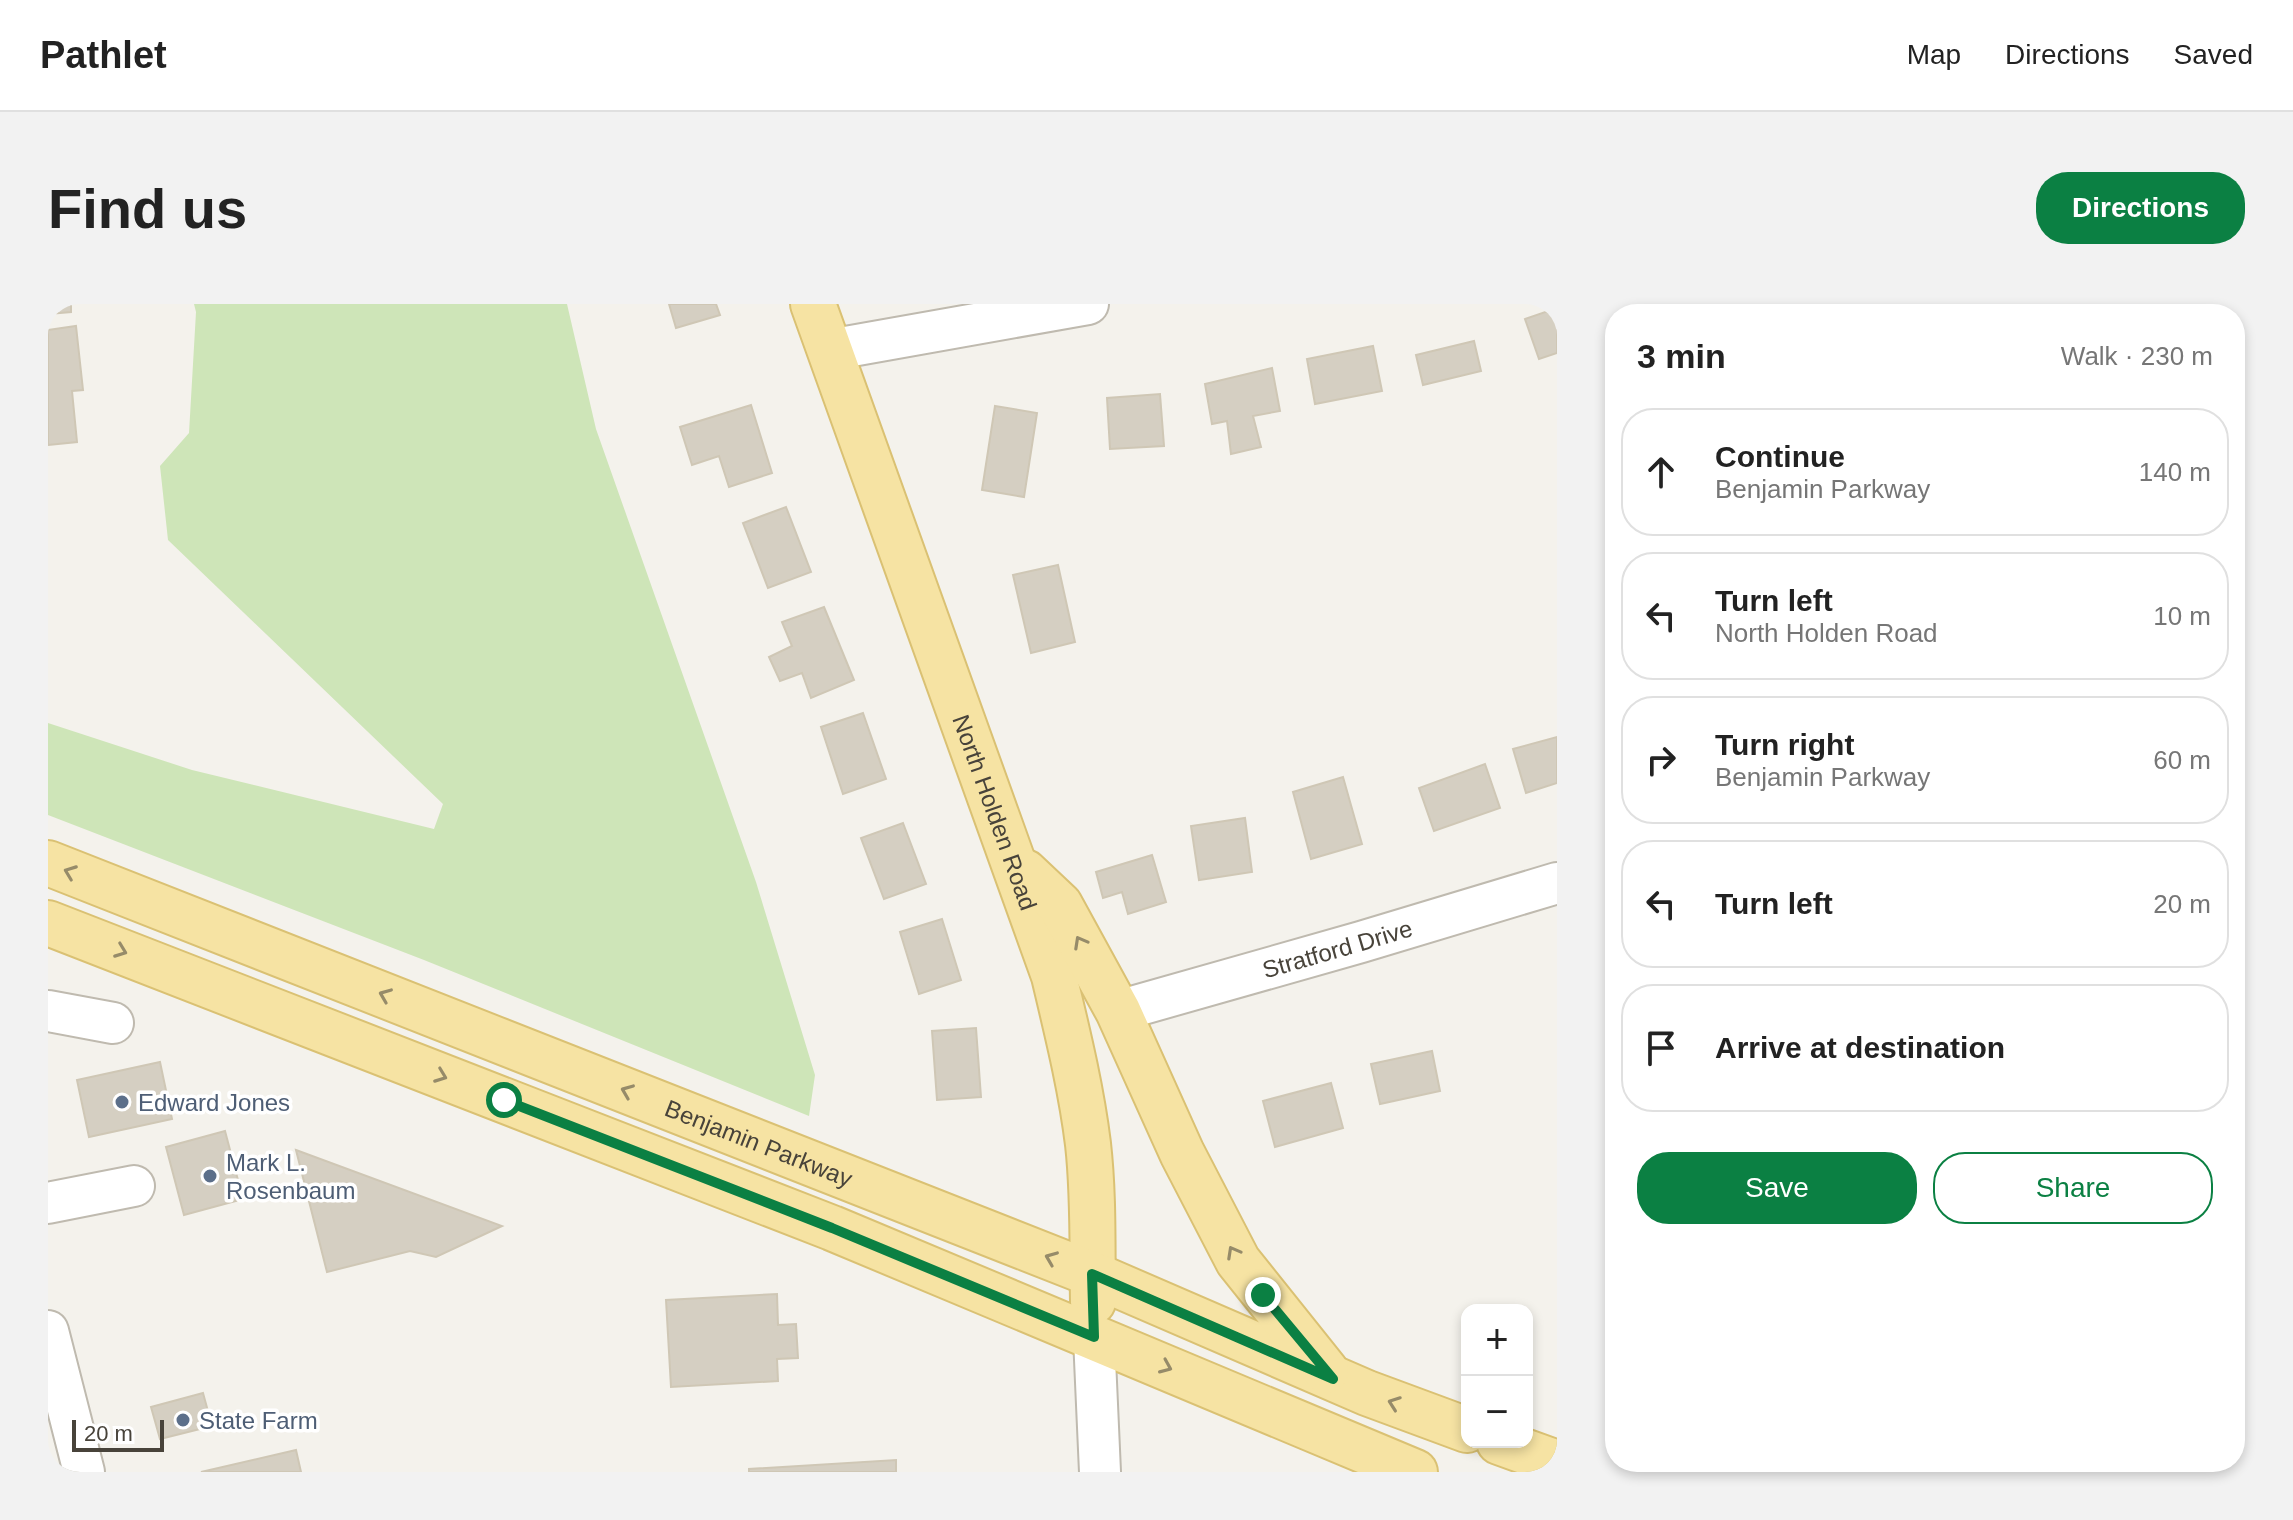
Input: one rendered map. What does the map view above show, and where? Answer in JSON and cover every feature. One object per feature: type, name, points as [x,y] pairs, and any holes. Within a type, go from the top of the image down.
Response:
[{"type":"main road","name":"North Holden Road","points":[[813,304],[1054,976],[1072,1052],[1088,1143],[1094,1238],[1094,1337]]},
{"type":"main road","points":[[1014,861],[1060,905],[1118,1011],[1182,1153],[1238,1261],[1333,1379]]},
{"type":"main road","name":"Benjamin Parkway","points":[[48,863],[1092,1274],[1333,1379],[1461,1428]]},
{"type":"main road","points":[[48,923],[832,1228],[1415,1472]]},
{"type":"main road","points":[[1516,1448],[1557,1463]]},
{"type":"street","points":[[829,350],[1088,304]]},
{"type":"street","name":"Stratford Drive","points":[[1118,1011],[1557,883]]},
{"type":"street","points":[[48,1011],[113,1023]]},
{"type":"street","points":[[48,1203],[134,1186]]},
{"type":"street","points":[[48,1331],[84,1472]]},
{"type":"street","points":[[1094,1337],[1100,1472]]},
{"type":"green space","points":[[194,304],[567,304],[596,429],[756,882],[815,1075],[809,1116],[424,960],[48,815],[48,723],[192,770],[434,829],[443,804],[168,540],[160,466],[189,433]]},
{"type":"building","points":[[48,304],[71,304],[71,312],[48,314]]},
{"type":"building","points":[[669,304],[716,304],[720,315],[676,328]]},
{"type":"building","points":[[1557,308],[1557,353],[1539,359],[1525,319]]},
{"type":"building","points":[[76,326],[83,390],[72,391],[77,442],[48,445],[48,330]]},
{"type":"building","points":[[1474,341],[1481,371],[1423,385],[1416,355]]},
{"type":"building","points":[[1373,346],[1382,391],[1315,404],[1307,359]]},
{"type":"building","points":[[1272,368],[1280,411],[1253,416],[1261,447],[1231,454],[1227,421],[1212,424],[1205,384]]},
{"type":"building","points":[[1160,394],[1164,446],[1110,449],[1107,398]]},
{"type":"building","points":[[751,405],[772,473],[729,487],[719,456],[692,465],[680,427]]},
{"type":"building","points":[[995,406],[1037,413],[1024,497],[982,490]]},
{"type":"building","points":[[786,507],[811,572],[768,588],[743,523]]},
{"type":"building","points":[[1058,565],[1075,642],[1031,653],[1013,575]]},
{"type":"building","points":[[824,607],[854,680],[811,698],[802,673],[780,681],[769,657],[792,646],[782,622]]},
{"type":"building","points":[[863,713],[886,779],[843,794],[821,727]]},
{"type":"building","points":[[1557,737],[1557,783],[1526,793],[1513,749]]},
{"type":"building","points":[[1485,764],[1500,808],[1434,831],[1419,788]]},
{"type":"building","points":[[1343,777],[1362,844],[1311,859],[1293,792]]},
{"type":"building","points":[[1245,818],[1252,872],[1199,880],[1191,826]]},
{"type":"building","points":[[903,823],[926,884],[884,899],[861,838]]},
{"type":"building","points":[[1152,855],[1166,902],[1128,914],[1122,892],[1103,898],[1096,872]]},
{"type":"building","points":[[942,919],[961,980],[919,994],[900,932]]},
{"type":"building","points":[[976,1028],[981,1097],[937,1100],[932,1031]]},
{"type":"building","points":[[1432,1051],[1440,1091],[1380,1104],[1371,1064]]},
{"type":"building","points":[[160,1062],[172,1119],[89,1137],[77,1080]]},
{"type":"building","points":[[1331,1083],[1343,1128],[1275,1147],[1263,1101]]},
{"type":"building","points":[[225,1131],[243,1199],[184,1215],[166,1147]]},
{"type":"building","points":[[296,1150],[502,1226],[436,1257],[410,1251],[327,1272]]},
{"type":"building","points":[[777,1294],[778,1325],[796,1324],[798,1358],[777,1359],[778,1381],[671,1387],[666,1300]]},
{"type":"building","points":[[203,1393],[212,1426],[160,1439],[151,1407]]},
{"type":"building","points":[[296,1450],[301,1472],[201,1472]]},
{"type":"building","points":[[896,1460],[896,1472],[749,1472],[749,1469]]},
{"type":"place","name":"Edward Jones","points":[[122,1102]]},
{"type":"place","name":"Mark L. Rosenbaum","points":[[210,1176]]},
{"type":"place","name":"State Farm","points":[[183,1420]]},
{"type":"route","points":[[504,1100],[832,1228],[1094,1337],[1092,1274],[1333,1379],[1263,1295]]}]
